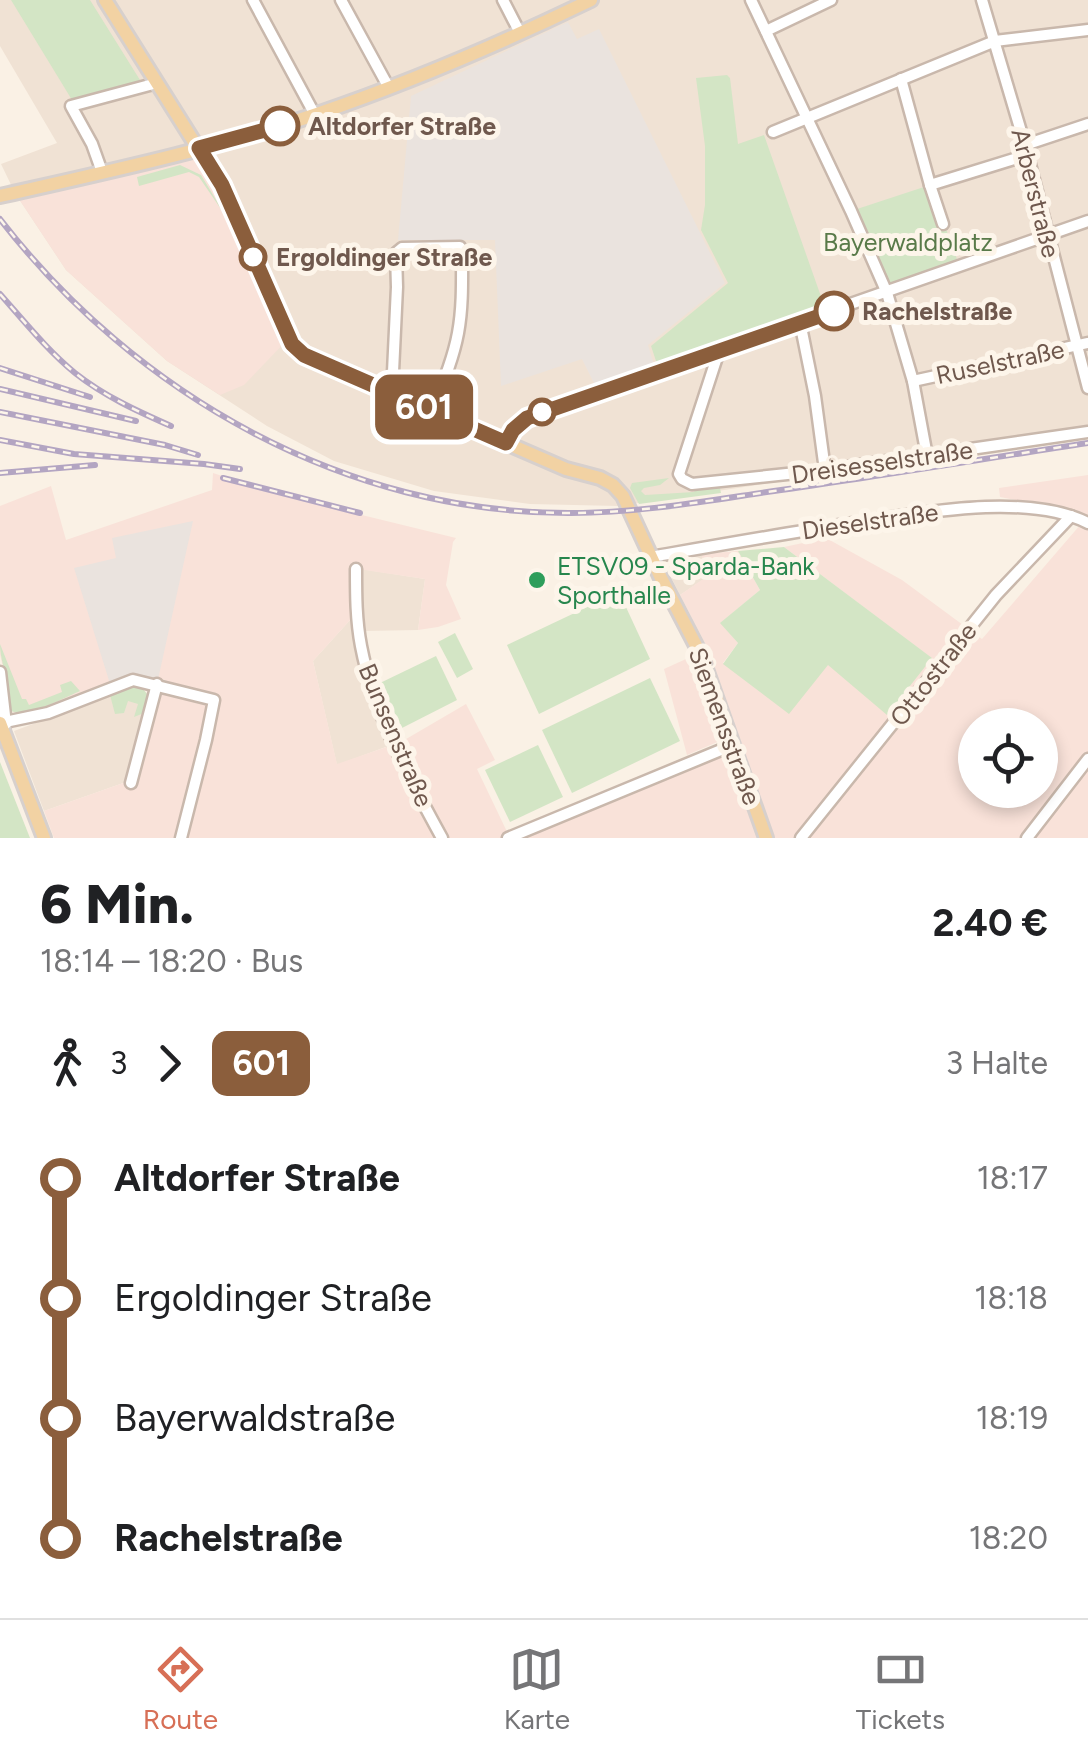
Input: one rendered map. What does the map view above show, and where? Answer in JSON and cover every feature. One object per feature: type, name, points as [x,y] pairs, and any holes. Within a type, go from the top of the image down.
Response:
[{"type":"main road","points":[[104,0],[222,185],[292,344],[304,355],[506,443]]},
{"type":"main road","points":[[0,196],[199,148],[315,115],[389,88],[592,0]]},
{"type":"main road","name":"Siemensstraße","points":[[506,443],[618,489],[701,654],[767,837]]},
{"type":"main road","points":[[3,722],[44,838]]},
{"type":"street","points":[[253,0],[315,115]]},
{"type":"street","points":[[341,0],[389,88]]},
{"type":"street","points":[[504,0],[520,33]]},
{"type":"street","points":[[751,0],[887,293],[912,381],[927,456]]},
{"type":"street","points":[[766,31],[831,0]]},
{"type":"street","name":"Arberstraße","points":[[982,0],[1026,150],[1046,235],[1082,344],[1088,388]]},
{"type":"street","points":[[773,132],[996,41],[1088,30]]},
{"type":"street","points":[[901,79],[944,224]]},
{"type":"street","points":[[102,172],[71,106],[157,82]]},
{"type":"street","points":[[930,185],[1088,124]]},
{"type":"street","points":[[506,443],[513,430],[527,418],[1088,222]]},
{"type":"street","points":[[392,393],[396,253],[402,248],[461,248],[459,328],[432,410]]},
{"type":"street","points":[[800,322],[825,470]]},
{"type":"street","name":"Ruselstraße","points":[[912,381],[1082,344]]},
{"type":"street","name":"Dreisesselstraße","points":[[719,350],[679,474],[698,484],[1088,432]]},
{"type":"street","name":"Dieselstraße","points":[[651,557],[762,536],[948,509],[1018,507],[1088,523]]},
{"type":"street","name":"Ottostraße","points":[[800,838],[996,594],[1070,516]]},
{"type":"street","name":"Bunsenstraße","points":[[356,569],[365,666],[399,756],[442,838]]},
{"type":"street","points":[[0,672],[3,722],[48,713],[125,682],[143,681],[214,700],[181,838]]},
{"type":"street","points":[[130,783],[157,684]]},
{"type":"street","points":[[508,838],[733,745]]},
{"type":"street","points":[[1026,838],[1088,759]]},
{"type":"shaded area","points":[[0,0],[1088,0],[1088,435],[618,506],[530,504],[434,491],[334,461],[267,426],[167,361],[66,270],[15,193],[1,164],[57,143],[0,46]]},
{"type":"shaded area","points":[[568,22],[577,39],[599,29],[725,283],[648,345],[654,365],[595,385],[582,359],[501,386],[495,240],[398,240],[411,96]]},
{"type":"shaded area","points":[[197,148],[289,338],[244,385],[220,395],[167,361],[66,270],[15,193]]},
{"type":"shaded area","points":[[213,473],[284,496],[456,538],[446,585],[461,619],[418,630],[425,579],[351,568],[351,619],[313,661],[337,764],[401,742],[466,704],[495,760],[477,769],[510,838],[54,838],[44,811],[126,782],[138,783],[165,680],[127,676],[18,714],[0,655],[0,506],[51,486],[66,540],[212,490]]},
{"type":"shaded area","points":[[1088,475],[1088,838],[524,838],[743,748],[736,734],[687,755],[664,669],[708,649],[680,595],[709,575],[701,554],[738,551],[760,590],[721,623],[738,643],[723,663],[827,665],[931,658],[784,547],[826,538],[902,580],[982,639],[1087,517],[1000,497],[999,488]]},
{"type":"shaded area","points":[[193,521],[157,684],[143,681],[111,687],[74,568],[116,558],[112,538]]},
{"type":"shaded area","points":[[701,554],[710,575],[680,595],[669,566],[677,558]]},
{"type":"shaded area","points":[[361,569],[425,579],[418,630],[362,631]]},
{"type":"shaded area","points":[[351,619],[369,695],[391,745],[337,765],[313,661]]},
{"type":"shaded area","points":[[133,687],[147,694],[126,782],[44,811],[14,731]]},
{"type":"green space","points":[[11,0],[90,0],[140,80],[138,84],[72,100]]},
{"type":"green space","points":[[727,75],[738,144],[764,135],[824,305],[657,364],[651,346],[728,283],[701,230],[705,146],[696,78]]},
{"type":"green space","points":[[180,165],[201,175],[227,218],[199,177],[189,172],[139,186],[137,177]]},
{"type":"green space","name":"Bayerwaldplatz","points":[[930,185],[958,262],[887,293],[851,211]]},
{"type":"green space","points":[[669,478],[641,491],[645,495],[720,488],[721,493],[639,504],[630,488],[632,483]]},
{"type":"green space","points":[[784,547],[932,658],[887,715],[828,665],[789,714],[723,664],[738,643],[720,623],[760,590],[738,551]]},
{"type":"green space","points":[[619,592],[650,659],[539,714],[507,645]]},
{"type":"green space","points":[[455,633],[473,669],[457,678],[438,642]]},
{"type":"green space","points":[[0,644],[22,699],[29,705],[62,692],[60,685],[71,681],[80,691],[30,711],[13,712],[8,704]]},
{"type":"green space","points":[[436,656],[457,700],[402,728],[380,683]]},
{"type":"green space","points":[[650,678],[680,741],[572,793],[542,730]]},
{"type":"green space","points":[[133,687],[147,694],[144,713],[134,717],[138,704],[128,701],[124,713],[115,714],[110,695]]},
{"type":"green space","points":[[538,745],[563,797],[510,822],[485,770]]},
{"type":"green space","points":[[0,762],[30,838],[0,838]]},
{"type":"railway","points":[[0,219],[54,282],[115,339],[181,390],[252,432],[327,467],[406,492],[487,508],[571,513],[622,511],[1088,443]]},
{"type":"railway","points":[[0,294],[75,373],[109,396],[171,426]]},
{"type":"railway","points":[[0,368],[90,397]]},
{"type":"railway","points":[[0,389],[136,421]]},
{"type":"railway","points":[[0,412],[198,455]]},
{"type":"railway","points":[[0,440],[74,454],[240,469]]},
{"type":"railway","points":[[0,473],[95,465]]},
{"type":"railway","points":[[223,478],[360,513]]},
{"type":"bus line","name":"601","points":[[280,126],[199,148],[222,185],[292,344],[304,355],[506,443],[513,430],[527,418],[834,311]]},
{"type":"place","name":"Altdorfer Straße","points":[[280,126]]},
{"type":"place","name":"Ergoldinger Straße","points":[[253,257]]},
{"type":"place","name":"Rachelstraße","points":[[834,311]]},
{"type":"place","name":"ETSV09 - Sparda-Bank Sporthalle","points":[[537,580]]}]
